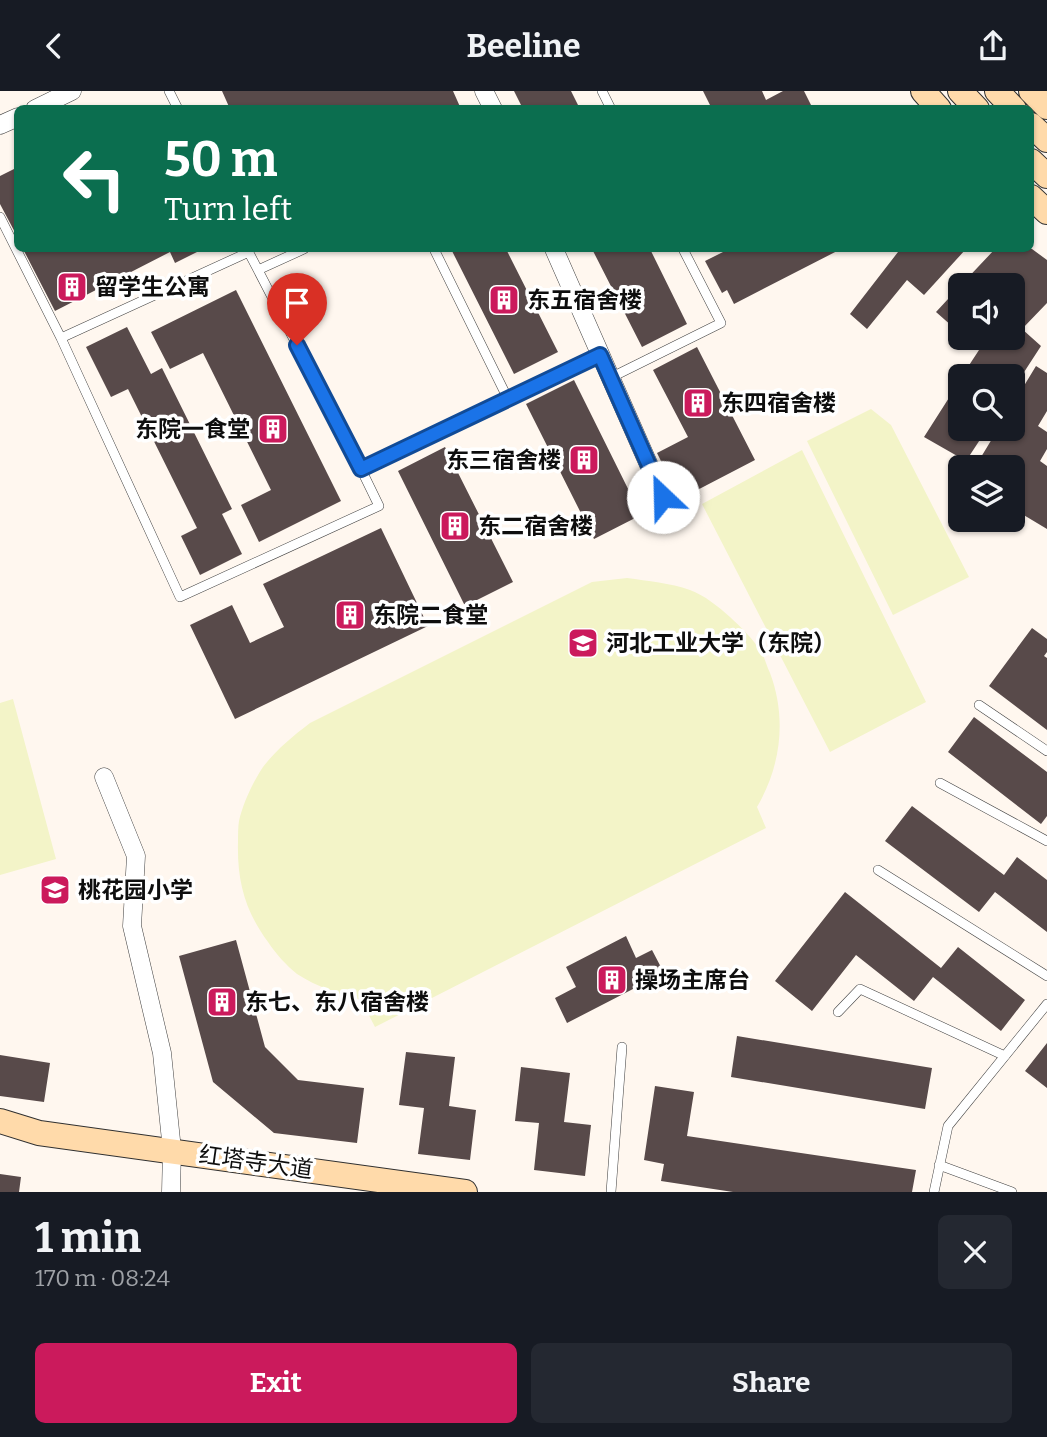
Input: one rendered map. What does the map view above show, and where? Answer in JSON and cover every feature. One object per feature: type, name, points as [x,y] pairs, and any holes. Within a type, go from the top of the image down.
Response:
[{"type":"street","points":[[43,105],[72,91]]},
{"type":"street","points":[[923,91],[935,105]]},
{"type":"street","points":[[960,91],[973,105]]},
{"type":"street","points":[[997,91],[1010,105]]},
{"type":"street","points":[[1031,91],[1047,107]]},
{"type":"street","points":[[1034,128],[1047,140]]},
{"type":"street","points":[[1034,164],[1047,176]]},
{"type":"street","points":[[1034,200],[1047,212]]},
{"type":"street","points":[[555,252],[663,497]]},
{"type":"street","points":[[104,776],[136,856],[132,926],[162,1053],[172,1150],[171,1192]]},
{"type":"street","name":"红塔寺大道","points":[[0,1121],[39,1133],[172,1150],[423,1189],[465,1192]]},
{"type":"lane","points":[[0,217],[14,245]]},
{"type":"lane","points":[[18,252],[61,338],[180,597],[379,506],[249,252]]},
{"type":"lane","points":[[61,338],[244,252]]},
{"type":"lane","points":[[258,270],[297,252]]},
{"type":"lane","points":[[436,252],[509,399]]},
{"type":"lane","points":[[610,379],[721,323],[685,252]]},
{"type":"lane","points":[[361,469],[600,355]]},
{"type":"lane","points":[[979,705],[1047,751]]},
{"type":"lane","points":[[940,783],[1047,841]]},
{"type":"lane","points":[[878,870],[1047,976]]},
{"type":"lane","points":[[838,1011],[860,989],[1005,1056]]},
{"type":"lane","points":[[934,1192],[948,1126],[1047,1004]]},
{"type":"lane","points":[[611,1192],[622,1047]]},
{"type":"lane","points":[[939,1165],[1012,1192]]},
{"type":"green space","points":[[871,409],[891,425],[969,577],[893,615],[807,441]]},
{"type":"green space","points":[[802,450],[926,702],[830,752],[702,504]]},
{"type":"green space","points":[[627,578],[675,586],[701,595],[734,621],[762,653],[775,690],[780,724],[772,775],[757,807],[766,828],[375,1027],[361,1000],[328,990],[297,974],[274,951],[253,919],[239,870],[239,821],[252,786],[268,761],[310,723],[592,582]]},
{"type":"green space","points":[[13,699],[56,859],[0,875],[0,703]]},
{"type":"building","points":[[222,91],[453,91],[459,105],[228,105]]},
{"type":"building","points":[[514,91],[571,91],[578,105],[521,105]]},
{"type":"building","points":[[703,91],[762,91],[766,100],[783,91],[804,91],[811,105],[710,105]]},
{"type":"building","points":[[14,169],[14,230],[0,204],[0,176]]},
{"type":"building","points":[[1034,250],[1047,260],[1047,303],[1025,326],[1025,273],[972,273],[992,252]]},
{"type":"building","name":"留学生公寓","points":[[25,252],[170,252],[55,311]]},
{"type":"building","name":"留学生公寓","points":[[170,252],[197,252],[175,263]]},
{"type":"building","name":"东五宿舍楼","points":[[453,252],[508,252],[558,352],[514,374]]},
{"type":"building","points":[[594,252],[651,252],[687,324],[642,347]]},
{"type":"building","points":[[723,252],[835,252],[734,304],[727,290],[722,293],[705,261]]},
{"type":"building","points":[[898,252],[963,252],[924,295],[907,280],[867,329],[850,314]]},
{"type":"building","name":"东院一食堂","points":[[236,290],[341,501],[259,542],[241,505],[271,490],[203,353],[170,369],[151,332]]},
{"type":"building","points":[[948,299],[948,323],[936,312]]},
{"type":"building","points":[[127,327],[151,374],[162,368],[232,509],[222,514],[242,554],[200,575],[181,536],[197,528],[128,389],[111,397],[86,347]]},
{"type":"building","points":[[1025,332],[1041,346],[1025,371],[1025,364],[970,364],[979,350],[1025,350]]},
{"type":"building","name":"东四宿舍楼","points":[[697,347],[755,460],[680,499],[657,453],[688,437],[653,370]]},
{"type":"building","points":[[1036,366],[1047,373],[1047,411],[1038,426],[1047,432],[1047,449],[1040,461],[1047,466],[1047,529],[1025,516],[1025,455],[982,455],[991,441],[1025,441],[1025,384]]},
{"type":"building","name":"东三宿舍楼","points":[[574,380],[641,515],[594,539],[526,404]]},
{"type":"building","points":[[948,399],[948,441],[979,441],[970,455],[956,455],[924,437]]},
{"type":"building","name":"东二宿舍楼","points":[[445,447],[513,582],[465,606],[398,471]]},
{"type":"building","name":"东院二食堂","points":[[381,528],[428,626],[235,719],[190,625],[232,605],[250,643],[284,627],[263,584]]},
{"type":"building","points":[[1032,628],[1047,639],[1047,652],[1044,656],[1047,658],[1047,730],[989,686]]},
{"type":"building","points":[[974,717],[1047,772],[1047,816],[1041,824],[948,752]]},
{"type":"building","points":[[912,806],[1004,875],[1017,857],[1047,880],[1047,932],[995,892],[979,912],[885,841]]},
{"type":"building","points":[[845,892],[941,968],[958,947],[1025,1000],[1001,1031],[933,977],[914,1001],[856,955],[812,1011],[775,981]]},
{"type":"building","name":"操场主席台","points":[[626,936],[636,958],[652,950],[664,973],[567,1023],[555,998],[576,987],[566,967]]},
{"type":"building","name":"东七、东八宿舍楼","points":[[236,940],[265,1047],[298,1080],[364,1088],[357,1143],[274,1133],[213,1082],[179,956]]},
{"type":"building","points":[[737,1036],[932,1068],[925,1109],[731,1077]]},
{"type":"building","points":[[1047,1043],[1047,1088],[1025,1071]]},
{"type":"building","points":[[406,1052],[455,1057],[449,1106],[476,1110],[470,1160],[418,1154],[424,1108],[399,1105]]},
{"type":"building","points":[[0,1055],[50,1063],[44,1102],[0,1096]]},
{"type":"building","points":[[521,1067],[570,1073],[564,1122],[591,1125],[585,1176],[534,1170],[539,1123],[515,1121]]},
{"type":"building","points":[[655,1086],[694,1092],[687,1136],[916,1170],[912,1192],[733,1192],[661,1181],[664,1164],[644,1160]]},
{"type":"building","points":[[0,1174],[21,1177],[19,1192],[0,1192]]},
{"type":"place","name":"留学生公寓","points":[[72,287]]},
{"type":"place","name":"东五宿舍楼","points":[[504,300]]},
{"type":"place","name":"东四宿舍楼","points":[[698,403]]},
{"type":"place","name":"东院一食堂","points":[[273,429]]},
{"type":"place","name":"东三宿舍楼","points":[[584,460]]},
{"type":"place","name":"东二宿舍楼","points":[[455,526]]},
{"type":"place","name":"东院二食堂","points":[[350,615]]},
{"type":"place","name":"河北工业大学（东院）","points":[[583,643]]},
{"type":"place","name":"桃花园小学","points":[[55,890]]},
{"type":"place","name":"操场主席台","points":[[612,980]]},
{"type":"place","name":"东七、东八宿舍楼","points":[[222,1002]]},
{"type":"route","points":[[297,345],[361,469],[600,355],[663,497]]}]
